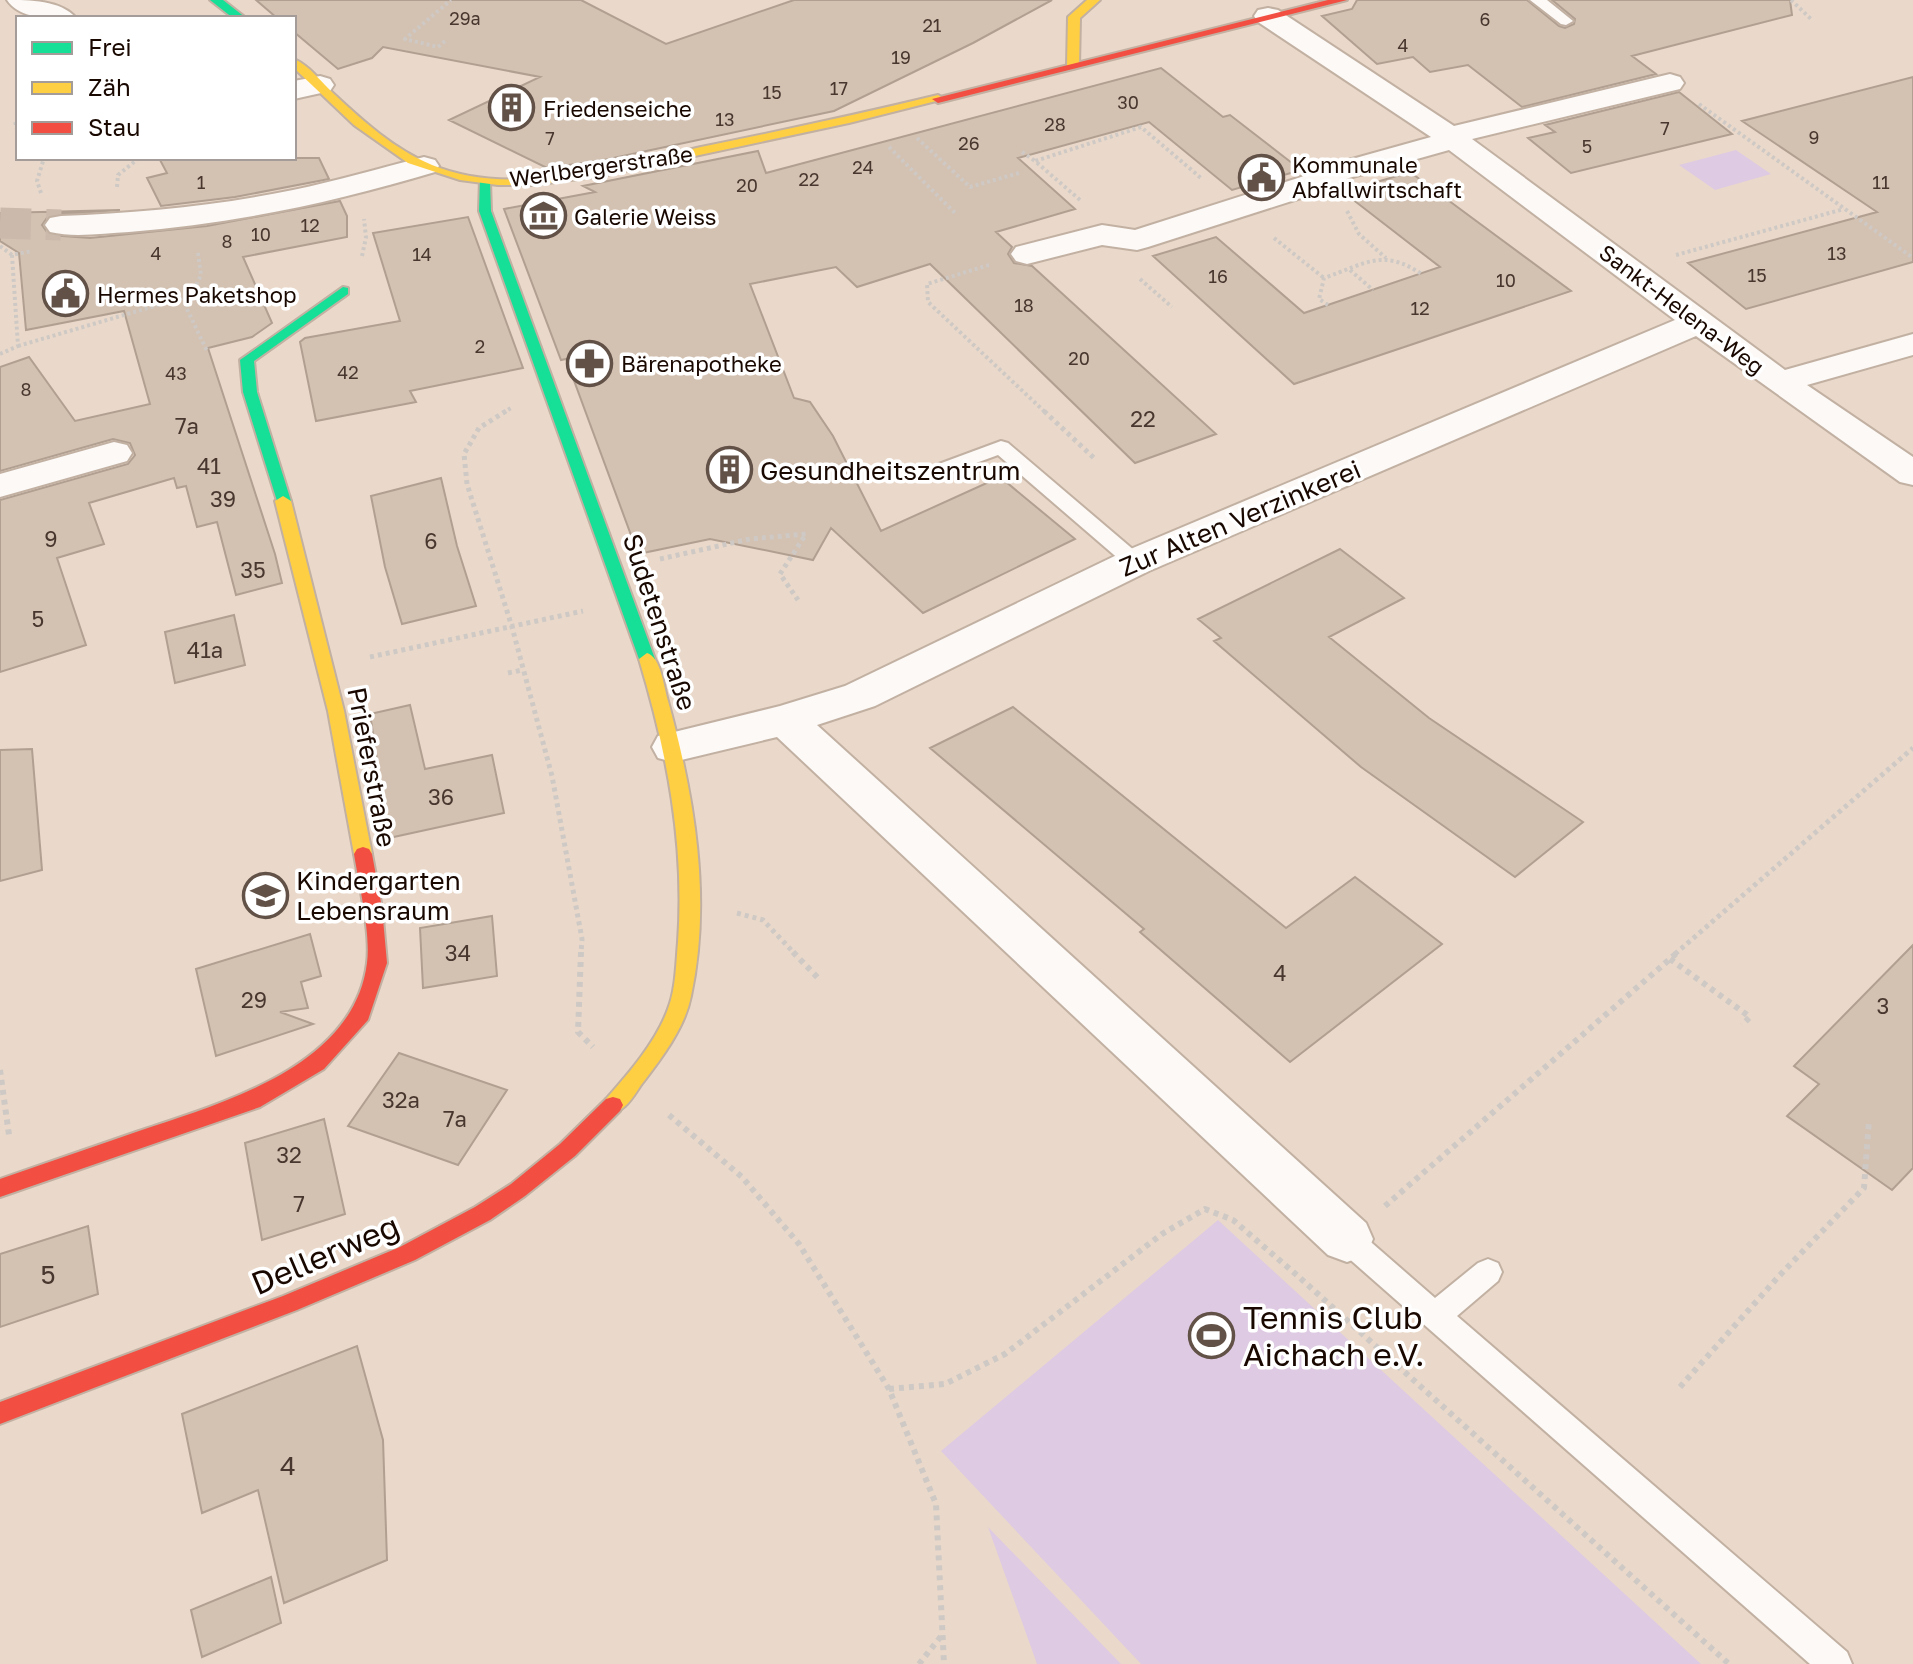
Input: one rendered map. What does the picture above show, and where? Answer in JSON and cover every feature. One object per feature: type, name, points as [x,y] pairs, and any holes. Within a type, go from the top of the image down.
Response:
[{"type":"street","points":[[20,0],[57,16]]},
{"type":"street","points":[[216,0],[237,16]]},
{"type":"street","name":"Werlbergerstraße","points":[[296,66],[307,88],[384,144],[424,166],[484,181],[522,180],[642,162],[860,119],[1341,0]]},
{"type":"street","points":[[1073,66],[1074,17],[1100,5]]},
{"type":"street","name":"Sankt-Helena-Weg","points":[[1268,16],[1451,138],[1780,382],[1913,474]]},
{"type":"street","points":[[1122,36],[1137,49]]},
{"type":"street","points":[[1027,254],[1102,235],[1137,240],[1312,184],[1338,172],[1451,138],[1670,83]]},
{"type":"street","points":[[61,225],[111,224],[192,216],[361,185],[424,166]]},
{"type":"street","name":"Sudetenstraße","points":[[484,181],[485,211],[551,384],[627,600],[673,747],[689,852],[691,919],[677,1010],[634,1084]]},
{"type":"street","name":"Prieferstraße","points":[[7,1185],[253,1101],[317,1063],[361,1014],[377,963],[373,908],[325,666],[291,528],[250,392],[247,360],[343,291]]},
{"type":"street","name":"Zur Alten Verzinkerei","points":[[673,747],[785,720],[860,696],[1135,562],[1699,322]]},
{"type":"street","points":[[1780,382],[1913,344]]},
{"type":"street","points":[[0,486],[114,453]]},
{"type":"street","points":[[785,720],[1347,1239]]},
{"type":"street","name":"Dellerweg","points":[[0,1413],[263,1313],[410,1252],[504,1200],[527,1183],[583,1140],[634,1084]]},
{"type":"lane","points":[[1537,0],[1566,21]]},
{"type":"lane","points":[[935,472],[1001,447],[1135,562]]},
{"type":"lane","points":[[1347,1239],[1835,1664]]},
{"type":"lane","points":[[1435,1316],[1488,1272]]},
{"type":"path","points":[[445,41],[438,47],[405,39],[451,0]]},
{"type":"path","points":[[1791,0],[1811,19]]},
{"type":"path","points":[[1670,83],[1913,258]]},
{"type":"path","points":[[888,112],[970,187],[1019,173]]},
{"type":"path","points":[[860,119],[956,214]]},
{"type":"path","points":[[1035,161],[1141,127],[1324,278]]},
{"type":"path","points":[[1022,152],[1123,238]]},
{"type":"path","points":[[1312,184],[1347,212],[1359,234],[1387,258],[1405,263],[1423,275]]},
{"type":"path","points":[[343,291],[360,270],[366,237],[361,185]]},
{"type":"path","points":[[1628,268],[1845,209]]},
{"type":"path","points":[[192,216],[201,275],[186,307],[205,349],[250,392]]},
{"type":"path","points":[[0,246],[12,255],[18,346]]},
{"type":"path","points":[[1027,254],[927,284],[928,302],[1094,458]]},
{"type":"path","points":[[1324,278],[1387,258]]},
{"type":"path","points":[[1349,269],[1373,290]]},
{"type":"path","points":[[1324,278],[1319,299],[1328,305]]},
{"type":"path","points":[[0,354],[190,296]]},
{"type":"path","points":[[551,384],[479,428],[464,454],[467,484],[512,627],[552,776],[582,939],[578,1032],[742,1177],[799,1244],[889,1389],[936,1504],[944,1664]]},
{"type":"path","points":[[616,569],[750,539],[806,534],[780,574],[798,600]]},
{"type":"path","points":[[325,666],[627,600]]},
{"type":"path","points":[[508,673],[523,670]]},
{"type":"path","points":[[1299,1277],[1347,1239],[1913,748]]},
{"type":"path","points":[[691,919],[741,913],[763,920],[818,978]]},
{"type":"path","points":[[1670,959],[1750,1017],[1742,1025]]},
{"type":"path","points":[[0,1070],[7,1185]]},
{"type":"path","points":[[1680,1387],[1779,1276],[1864,1188],[1869,1120]]},
{"type":"path","points":[[889,1389],[945,1384],[1005,1354],[1162,1234],[1205,1209],[1233,1220],[1299,1277],[1729,1664]]},
{"type":"path","points":[[919,1664],[942,1635]]},
{"type":"shaded area","points":[[1736,150],[1771,174],[1715,190],[1679,165]]},
{"type":"shaded area","name":"Tennis Club Aichach e.V.","points":[[1218,1220],[1701,1664],[1141,1664],[941,1451]]},
{"type":"shaded area","points":[[988,1527],[1121,1664],[1037,1664]]},
{"type":"building","points":[[256,0],[581,0],[666,44],[794,0],[1052,0],[973,43],[834,111],[604,160],[547,168],[449,120],[540,77],[383,47],[372,58],[338,69],[296,34],[296,16],[275,16]]},
{"type":"building","points":[[1357,0],[1527,0],[1565,28],[1574,24],[1575,19],[1552,0],[1790,0],[1792,15],[1632,56],[1656,74],[1522,107],[1468,65],[1430,72],[1413,57],[1377,64],[1322,16],[1352,9]]},
{"type":"building","points":[[1161,68],[1223,117],[1230,115],[1301,170],[1232,190],[1149,122],[1018,158],[1075,209],[996,232],[1012,247],[1008,254],[1014,263],[1032,266],[1216,434],[1135,463],[930,264],[857,287],[836,267],[750,284],[794,398],[810,402],[833,436],[881,531],[1000,477],[1075,539],[923,613],[831,528],[813,560],[710,539],[638,554],[566,359],[561,360],[504,209],[595,192],[583,186],[758,151],[766,173]]},
{"type":"building","points":[[1913,77],[1913,262],[1746,309],[1688,263],[1877,212],[1742,121]]},
{"type":"building","points":[[1679,92],[1732,134],[1571,173],[1528,138],[1555,132],[1545,125]]},
{"type":"building","points":[[319,158],[329,179],[235,197],[161,206],[147,178],[167,173],[160,160]]},
{"type":"building","points":[[1410,172],[1571,291],[1294,384],[1153,256],[1216,237],[1304,313],[1440,267],[1343,192]]},
{"type":"building","points":[[340,201],[347,216],[347,237],[243,257],[272,323],[252,337],[208,348],[282,583],[236,595],[217,522],[197,527],[186,486],[177,488],[174,478],[89,503],[104,544],[57,558],[86,645],[0,672],[0,500],[128,464],[135,455],[130,443],[113,439],[0,471],[0,367],[29,357],[75,421],[150,404],[124,311],[26,330],[19,253],[0,241],[0,213],[120,210],[49,215],[42,225],[49,235],[90,238],[207,226]]},
{"type":"building","points":[[468,217],[523,368],[410,391],[416,402],[316,421],[300,342],[305,338],[400,321],[373,233]]},
{"type":"building","points":[[441,478],[457,546],[476,606],[402,624],[385,567],[371,496]]},
{"type":"building","points":[[1340,549],[1404,598],[1329,637],[1429,718],[1583,822],[1515,877],[1361,767],[1214,641],[1221,638],[1198,619]]},
{"type":"building","points":[[234,615],[245,665],[175,683],[165,632]]},
{"type":"building","points":[[410,705],[425,769],[492,755],[504,813],[389,838],[370,714]]},
{"type":"building","points":[[1013,707],[1286,928],[1355,877],[1442,944],[1290,1062],[1140,932],[1144,929],[930,748]]},
{"type":"building","points":[[32,749],[42,870],[0,881],[0,750]]},
{"type":"building","points":[[492,916],[497,976],[423,988],[420,928]]},
{"type":"building","points":[[310,934],[321,976],[301,982],[308,1008],[280,1012],[313,1024],[216,1056],[196,969]]},
{"type":"building","points":[[1913,945],[1913,1168],[1892,1190],[1787,1116],[1819,1084],[1794,1066]]},
{"type":"building","points":[[399,1053],[507,1090],[458,1165],[348,1126]]},
{"type":"building","points":[[324,1119],[345,1214],[262,1240],[245,1143]]},
{"type":"building","points":[[88,1226],[98,1294],[0,1327],[0,1254]]},
{"type":"building","points":[[357,1346],[383,1440],[387,1560],[284,1603],[258,1490],[202,1513],[182,1414]]},
{"type":"building","points":[[271,1577],[281,1623],[202,1657],[191,1610]]},
{"type":"tunnel","points":[[0,223],[61,225]]},
{"type":"traffic: fast","points":[[216,0],[237,16]]},
{"type":"traffic: fast","points":[[484,181],[485,211],[647,659]]},
{"type":"traffic: fast","points":[[283,501],[250,392],[247,360],[343,291]]},
{"type":"traffic: slow","points":[[1073,66],[1074,17],[1094,0]]},
{"type":"traffic: slow","points":[[296,64],[358,123],[393,149],[432,169],[464,178],[498,182],[566,178],[601,172],[938,99]]},
{"type":"traffic: slow","points":[[283,501],[336,711],[363,854]]},
{"type":"traffic: slow","points":[[613,1105],[649,1059],[678,1009],[690,911],[687,838],[676,766],[647,659]]},
{"type":"traffic: jam","points":[[938,99],[1341,0]]},
{"type":"traffic: jam","points":[[0,1188],[253,1101],[317,1063],[361,1014],[377,963],[373,908],[363,854]]},
{"type":"traffic: jam","points":[[0,1413],[289,1303],[408,1254],[518,1190],[567,1150],[613,1105]]},
{"type":"place","name":"Friedenseiche","points":[[512,108]]},
{"type":"place","name":"Kommunale Abfallwirtschaft","points":[[1261,177]]},
{"type":"place","name":"Galerie Weiss","points":[[543,216]]},
{"type":"place","name":"Hermes Paketshop","points":[[66,294]]},
{"type":"place","name":"Bärenapotheke","points":[[590,363]]},
{"type":"place","name":"Gesundheitszentrum","points":[[729,470]]},
{"type":"place","name":"Kindergarten Lebensraum","points":[[265,895]]},
{"type":"place","name":"Tennis Club Aichach e.V.","points":[[1212,1335]]}]
